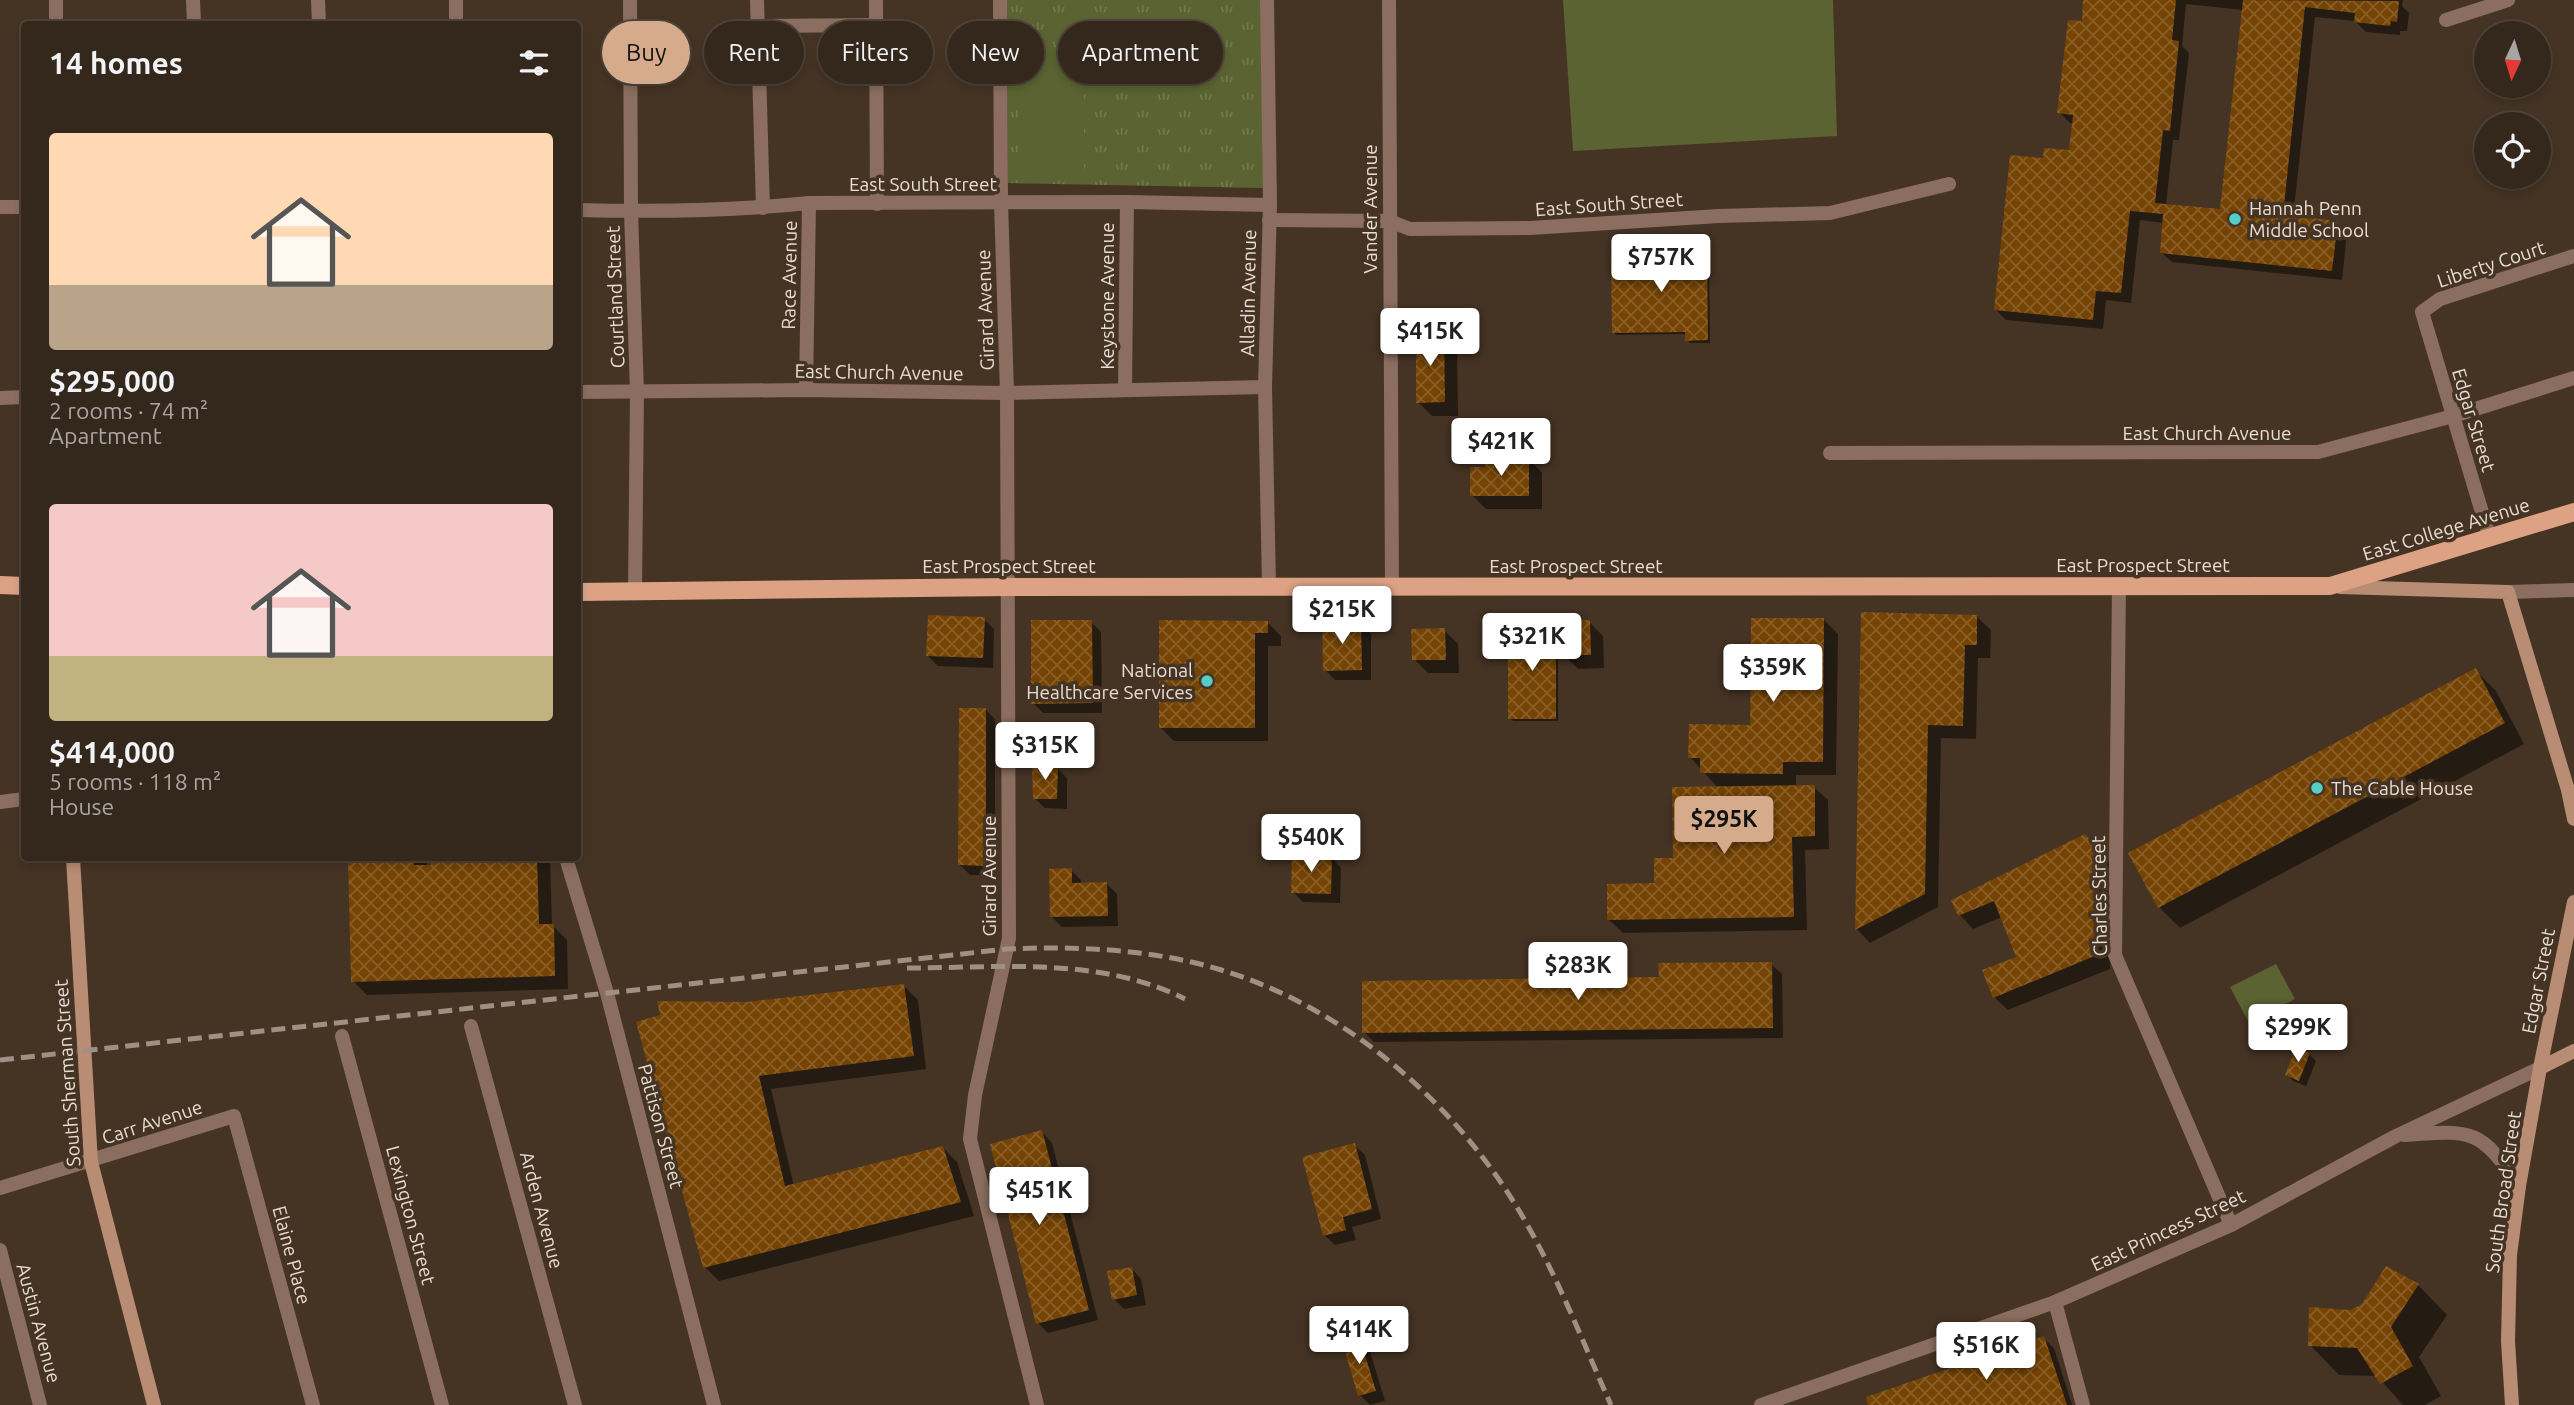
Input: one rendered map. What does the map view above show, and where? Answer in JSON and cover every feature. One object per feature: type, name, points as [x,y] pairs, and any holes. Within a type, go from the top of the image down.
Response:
[{"type":"main road","name":"East College Avenue","points":[[2330,586],[2574,512]]},
{"type":"main road","points":[[0,585],[21,586]]},
{"type":"main road","name":"East Prospect Street","points":[[581,592],[1269,586],[2330,586]]},
{"type":"street","points":[[56,0],[56,21]]},
{"type":"street","points":[[193,0],[194,21]]},
{"type":"street","points":[[318,0],[319,21]]},
{"type":"street","points":[[456,0],[456,21]]},
{"type":"street","name":"Courtland Street","points":[[630,0],[631,211],[637,392],[635,592]]},
{"type":"street","name":"Race Avenue","points":[[757,0],[758,21]]},
{"type":"street","points":[[876,0],[876,21]]},
{"type":"street","name":"Girard Avenue","points":[[1000,0],[1001,202],[1007,393],[1009,938],[975,1095],[970,1139],[1037,1405]]},
{"type":"street","name":"Alladin Avenue","points":[[1267,0],[1270,212],[1265,387],[1269,586]]},
{"type":"street","name":"Vander Avenue","points":[[1389,0],[1392,586]]},
{"type":"street","points":[[2446,20],[2508,0]]},
{"type":"street","name":"Race Avenue","points":[[759,84],[762,208]]},
{"type":"street","points":[[876,84],[877,204]]},
{"type":"street","name":"East South Street","points":[[581,210],[762,208],[809,203],[1127,202],[1389,221],[1410,229],[1530,228],[1719,216],[1830,213],[1949,184]]},
{"type":"street","name":"Keystone Avenue","points":[[1125,389],[1127,202]]},
{"type":"street","name":"Race Avenue","points":[[806,390],[809,203]]},
{"type":"street","points":[[0,207],[21,207]]},
{"type":"street","name":"Liberty Court","points":[[2421,312],[2440,299],[2574,257]]},
{"type":"street","name":"Edgar Street","points":[[2421,312],[2490,539]]},
{"type":"street","name":"East Church Avenue","points":[[1830,453],[2318,452],[2453,416],[2574,378]]},
{"type":"street","name":"East Church Avenue","points":[[581,392],[806,390],[1007,393],[1265,387]]},
{"type":"street","points":[[0,398],[21,397]]},
{"type":"street","name":"Charles Street","points":[[2119,586],[2115,955],[2231,1225]]},
{"type":"street","name":"East Prospect Street","points":[[2330,586],[2508,592],[2574,590]]},
{"type":"street","points":[[2508,592],[2571,789],[2574,819]]},
{"type":"street","points":[[0,802],[21,799]]},
{"type":"street","name":"South Sherman Street","points":[[73,861],[91,1162],[154,1405]]},
{"type":"street","name":"Pattison Street","points":[[567,861],[607,993],[714,1405]]},
{"type":"street","name":"Edgar Street","points":[[2540,1068],[2574,902]]},
{"type":"street","name":"Arden Avenue","points":[[471,1026],[575,1405]]},
{"type":"street","name":"Lexington Street","points":[[342,1035],[442,1405]]},
{"type":"street","name":"East Princess Street","points":[[1761,1405],[2055,1302],[2231,1225],[2396,1136],[2574,1051]]},
{"type":"street","name":"South Broad Street","points":[[2512,1405],[2508,1341],[2511,1255],[2519,1186],[2540,1068]]},
{"type":"street","name":"Carr Avenue","points":[[0,1188],[234,1116]]},
{"type":"street","name":"Elaine Place","points":[[234,1116],[313,1405]]},
{"type":"street","points":[[2396,1136],[2449,1132],[2470,1135],[2488,1146],[2519,1186]]},
{"type":"street","name":"Austin Avenue","points":[[0,1250],[40,1405]]},
{"type":"street","points":[[2055,1302],[2083,1405]]},
{"type":"green space","points":[[1007,0],[1261,0],[1263,188],[1008,183],[1007,84],[1044,84],[1044,21],[1007,21]]},
{"type":"green space","points":[[1563,0],[1833,0],[1837,136],[1573,151]]},
{"type":"green space","points":[[1044,68],[1058,69],[1058,84],[1084,84],[1084,176],[1019,174],[1017,84],[1044,84]]},
{"type":"green space","points":[[2276,964],[2295,999],[2249,1023],[2230,987]]},
{"type":"building","points":[[2083,0],[2176,0],[2172,40],[2179,41],[2170,131],[2163,130],[2155,203],[2220,209],[2243,0],[2399,1],[2397,22],[2391,21],[2390,26],[2354,22],[2355,13],[2305,7],[2283,215],[2338,221],[2332,271],[2160,253],[2163,214],[2130,211],[2121,293],[2096,291],[2093,320],[1994,310],[2010,155],[2043,158],[2044,148],[2069,150],[2073,115],[2057,113],[2068,20],[2082,21]]},
{"type":"building","points":[[1707,245],[1708,340],[1685,341],[1685,332],[1612,333],[1611,256],[1686,255],[1686,246]]},
{"type":"building","points":[[1416,333],[1444,333],[1445,402],[1416,403]]},
{"type":"building","points":[[1485,458],[1529,458],[1529,496],[1470,496],[1470,467],[1485,467]]},
{"type":"building","points":[[1861,612],[1977,615],[1977,645],[1965,645],[1963,726],[1928,725],[1925,894],[1855,930]]},
{"type":"building","points":[[928,615],[985,617],[983,658],[926,656]]},
{"type":"building","points":[[1751,618],[1824,618],[1823,762],[1783,762],[1783,774],[1700,773],[1700,758],[1688,758],[1689,724],[1750,725]]},
{"type":"building","points":[[1031,620],[1092,620],[1093,703],[1031,704]]},
{"type":"building","name":"National Healthcare Services","points":[[1159,620],[1268,621],[1268,633],[1255,633],[1255,728],[1159,728]]},
{"type":"building","points":[[1590,620],[1591,655],[1562,655],[1562,621]]},
{"type":"building","points":[[1361,622],[1362,670],[1323,671],[1322,623]]},
{"type":"building","points":[[1445,628],[1446,660],[1412,660],[1411,629]]},
{"type":"building","points":[[1508,628],[1556,628],[1556,719],[1508,719]]},
{"type":"building","name":"The Cable House","points":[[2476,668],[2505,723],[2158,908],[2128,853]]},
{"type":"building","points":[[959,708],[986,708],[986,866],[958,865]]},
{"type":"building","points":[[1032,765],[1058,766],[1057,799],[1033,799]]},
{"type":"building","points":[[1815,785],[1815,836],[1792,837],[1794,917],[1607,920],[1607,884],[1654,883],[1654,858],[1673,858],[1672,787]]},
{"type":"building","points":[[2085,834],[2098,850],[2100,865],[2097,955],[1993,998],[1982,970],[2016,957],[1994,901],[1958,916],[1951,900]]},
{"type":"building","points":[[1292,855],[1332,856],[1331,894],[1291,893]]},
{"type":"building","points":[[348,861],[414,861],[414,865],[431,865],[431,861],[537,861],[539,924],[554,924],[555,976],[351,982]]},
{"type":"building","points":[[1072,868],[1072,883],[1107,882],[1108,916],[1050,917],[1049,869]]},
{"type":"building","points":[[1772,962],[1773,1028],[1362,1033],[1362,981],[1659,977],[1658,963]]},
{"type":"building","points":[[904,984],[914,1056],[759,1076],[785,1186],[943,1146],[961,1202],[703,1268],[636,1022],[660,1015],[657,1001],[746,1002]]},
{"type":"building","points":[[2296,1047],[2310,1053],[2299,1081],[2285,1075]]},
{"type":"building","points":[[1042,1130],[1089,1310],[1036,1324],[990,1144]]},
{"type":"building","points":[[1355,1143],[1372,1209],[1343,1217],[1346,1230],[1323,1236],[1302,1157]]},
{"type":"building","points":[[2386,1266],[2419,1284],[2391,1327],[2413,1366],[2380,1384],[2357,1348],[2308,1346],[2309,1307],[2350,1310],[2362,1304]]},
{"type":"building","points":[[1132,1267],[1137,1295],[1112,1300],[1107,1271]]},
{"type":"building","points":[[1359,1335],[1376,1391],[1358,1396],[1342,1341]]},
{"type":"building","points":[[2044,1336],[2067,1405],[1868,1405],[1866,1397]]},
{"type":"railway","points":[[0,1060],[1007,949],[1114,950],[1192,962],[1263,985],[1306,1006],[1348,1031],[1424,1092],[1488,1164],[1515,1204],[1566,1303],[1611,1405]]},
{"type":"railway","points":[[907,968],[1013,966],[1084,970],[1152,985],[1185,999]]},
{"type":"place","name":"Hannah Penn Middle School","points":[[2235,219]]},
{"type":"place","name":"National Healthcare Services","points":[[1207,681]]},
{"type":"place","name":"The Cable House","points":[[2317,788]]}]
